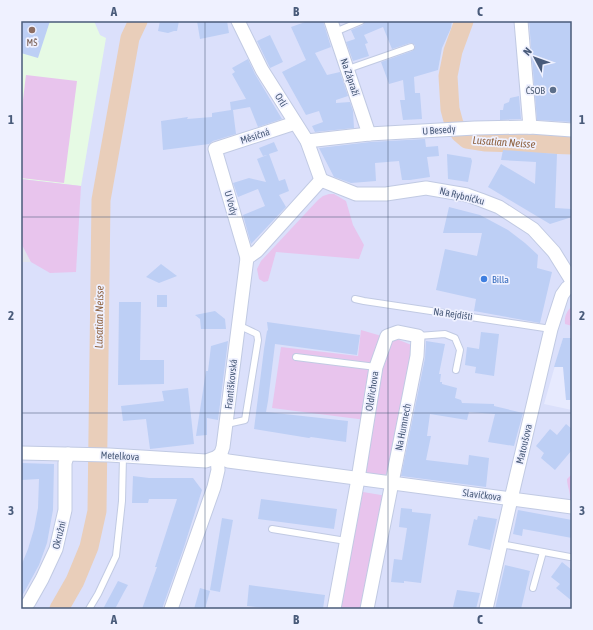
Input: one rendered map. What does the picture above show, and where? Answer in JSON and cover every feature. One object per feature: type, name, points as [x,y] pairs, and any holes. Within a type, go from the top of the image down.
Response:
[{"type":"street","name":"Orlí","points":[[238,21],[262,70],[307,141],[321,180]]},
{"type":"street","points":[[521,21],[530,127]]},
{"type":"street","name":"Na Zápraží","points":[[333,27],[369,134]]},
{"type":"street","name":"Měsíčná","points":[[215,149],[295,123]]},
{"type":"street","name":"U Besedy","points":[[307,141],[369,134],[475,128],[530,127],[572,130]]},
{"type":"street","name":"U Vody","points":[[215,149],[247,258]]},
{"type":"street","points":[[247,258],[257,251],[321,180]]},
{"type":"street","name":"Na Rybníčku","points":[[321,180],[356,194],[386,194],[426,188],[467,195],[482,200],[499,207],[533,229],[554,252],[572,281]]},
{"type":"street","name":"Františkovská","points":[[171,609],[214,487],[218,470],[217,457],[221,453],[223,447],[247,258]]},
{"type":"street","name":"Matoušova","points":[[486,609],[510,499],[551,329],[562,295],[572,284]]},
{"type":"street","name":"Oldřichova","points":[[334,609],[358,480],[376,367],[387,336],[398,332],[418,336]]},
{"type":"street","name":"Na Humnech","points":[[392,484],[417,356],[418,336]]},
{"type":"street","name":"Metelkova","points":[[21,454],[86,454],[206,461],[217,457]]},
{"type":"street","name":"Okružní","points":[[23,609],[42,580],[56,549],[65,510],[65,463],[68,454]]},
{"type":"street","points":[[217,457],[228,461],[392,484],[367,609]]},
{"type":"street","name":"Slavíčkova","points":[[392,484],[572,507]]},
{"type":"lane","points":[[333,27],[361,21]]},
{"type":"lane","points":[[348,69],[411,47]]},
{"type":"lane","name":"Na Rejdišti","points":[[355,299],[551,329]]},
{"type":"lane","points":[[227,424],[245,420],[258,340],[257,334],[238,325]]},
{"type":"lane","points":[[418,336],[445,334],[455,338],[460,350],[456,370]]},
{"type":"lane","points":[[296,358],[376,367]]},
{"type":"lane","points":[[89,609],[116,556],[122,500],[122,456]]},
{"type":"lane","points":[[272,529],[346,541]]},
{"type":"lane","points":[[501,544],[570,557]]},
{"type":"lane","points":[[533,588],[543,552]]},
{"type":"shaded area","points":[[21,21],[572,21],[572,338],[563,338],[544,404],[572,410],[572,609],[21,609]]},
{"type":"shaded area","points":[[21,21],[94,21],[100,35],[106,38],[81,186],[21,179]]},
{"type":"shaded area","points":[[26,75],[77,81],[64,183],[21,178],[21,116]]},
{"type":"shaded area","points":[[21,179],[81,186],[76,272],[50,273],[31,262],[21,243]]},
{"type":"shaded area","points":[[329,194],[334,194],[346,201],[353,225],[364,245],[359,259],[276,252],[268,281],[264,282],[259,279],[257,269],[261,261],[318,200]]},
{"type":"shaded area","points":[[21,243],[31,262],[21,262]]},
{"type":"shaded area","points":[[572,306],[572,326],[565,324],[565,319],[566,314]]},
{"type":"shaded area","points":[[361,330],[385,337],[366,420],[272,408],[281,347],[358,356]]},
{"type":"shaded area","points":[[391,339],[399,340],[414,346],[389,475],[364,474],[381,364]]},
{"type":"shaded area","points":[[572,474],[572,501],[570,500],[567,479]]},
{"type":"shaded area","points":[[363,492],[387,496],[362,609],[340,609]]},
{"type":"building","points":[[21,21],[50,21],[38,58],[21,53]]},
{"type":"building","points":[[160,21],[179,21],[177,31],[168,33],[158,31]]},
{"type":"building","points":[[197,21],[227,21],[229,33],[200,39]]},
{"type":"building","points":[[308,21],[323,21],[331,47],[315,53],[327,75],[340,72],[348,96],[336,100],[336,103],[350,102],[353,111],[354,128],[315,132],[312,126],[323,122],[319,111],[306,115],[282,72],[306,60],[291,27]]},
{"type":"building","points":[[365,21],[452,21],[451,28],[442,48],[438,70],[414,77],[415,93],[420,93],[422,119],[403,120],[400,100],[405,100],[403,80],[389,84],[381,62],[412,51],[415,48],[415,45],[410,43],[392,49],[383,27],[364,35],[368,43],[365,44],[369,56],[353,61],[346,42],[355,39],[351,30],[363,25]]},
{"type":"building","points":[[529,21],[572,21],[572,122],[537,120]]},
{"type":"building","points":[[270,35],[283,62],[270,68],[257,41]]},
{"type":"building","points":[[248,59],[255,74],[282,119],[258,127],[250,107],[233,110],[236,134],[213,141],[209,144],[163,150],[161,121],[188,117],[187,119],[212,117],[212,113],[231,110],[230,102],[246,99],[232,74],[235,72],[232,68]]},
{"type":"building","points":[[519,96],[521,119],[500,120],[500,110],[503,110],[504,104],[509,102],[510,98]]},
{"type":"building","points":[[425,139],[426,147],[438,146],[439,156],[427,157],[430,177],[410,180],[402,180],[399,161],[375,163],[376,181],[351,183],[334,177],[319,148],[370,142]]},
{"type":"building","points":[[274,142],[278,151],[269,154],[279,181],[285,179],[289,191],[279,195],[286,207],[251,244],[243,215],[265,206],[258,189],[238,197],[233,183],[249,178],[266,182],[257,159],[267,155],[263,156],[259,148]]},
{"type":"building","points":[[503,150],[557,154],[555,208],[572,209],[572,217],[550,224],[488,187],[501,164],[535,184],[536,162],[501,160]]},
{"type":"building","points":[[447,154],[471,158],[472,161],[468,182],[448,179]]},
{"type":"building","points":[[449,207],[480,215],[508,230],[538,255],[537,268],[552,272],[540,323],[474,311],[476,299],[436,290],[445,249],[477,256],[482,233],[443,233]]},
{"type":"building","points":[[161,264],[177,276],[159,283],[146,277]]},
{"type":"building","points":[[157,295],[167,295],[167,307],[157,307]]},
{"type":"building","points":[[119,302],[141,302],[140,360],[164,360],[164,384],[118,385]]},
{"type":"building","points":[[215,311],[225,319],[226,329],[201,329],[200,319],[195,315]]},
{"type":"building","points":[[267,322],[360,335],[357,355],[275,344],[266,412],[348,421],[346,442],[311,437],[309,438],[254,429],[264,349],[268,330]]},
{"type":"building","points":[[481,332],[499,334],[494,376],[475,373],[476,367],[465,365],[467,347],[479,349]]},
{"type":"building","points":[[563,338],[572,338],[572,400],[566,400],[563,367],[554,367]]},
{"type":"building","points":[[228,341],[218,420],[207,418],[207,435],[196,436],[211,346]]},
{"type":"building","points":[[426,341],[445,344],[439,374],[441,374],[440,382],[442,382],[442,384],[457,388],[455,398],[461,400],[462,403],[494,404],[494,406],[523,413],[514,446],[488,442],[495,414],[469,412],[467,420],[430,414],[427,436],[431,436],[426,460],[468,465],[469,455],[489,458],[486,487],[401,476],[425,358]]},
{"type":"building","points":[[188,388],[194,444],[150,449],[146,419],[123,421],[121,406],[164,401],[162,391]]},
{"type":"building","points":[[566,424],[572,429],[572,450],[555,470],[541,458],[544,453],[536,446],[550,429],[557,435]]},
{"type":"building","points":[[21,463],[54,464],[53,510],[47,543],[39,565],[21,598],[21,566],[34,529],[38,508],[39,479],[21,480]]},
{"type":"building","points":[[133,476],[149,478],[193,478],[202,490],[162,609],[142,609],[157,567],[155,567],[177,499],[149,499],[148,503],[132,503]]},
{"type":"building","points":[[261,499],[337,509],[334,529],[258,519]]},
{"type":"building","points":[[401,508],[412,509],[412,512],[431,514],[421,583],[404,581],[404,583],[391,582],[394,559],[402,560],[407,528],[399,527]]},
{"type":"building","points":[[518,510],[572,520],[572,538],[523,529],[522,536],[513,534]]},
{"type":"building","points":[[478,516],[497,519],[490,550],[468,545],[474,519],[477,520]]},
{"type":"building","points":[[222,518],[233,520],[220,592],[210,590]]},
{"type":"building","points":[[562,562],[572,570],[572,601],[556,588],[560,584],[551,577]]},
{"type":"building","points":[[505,565],[530,571],[521,609],[495,609]]},
{"type":"building","points":[[118,581],[128,585],[115,609],[103,609]]},
{"type":"building","points":[[249,585],[325,595],[323,609],[272,609],[247,606]]},
{"type":"building","points":[[200,588],[210,591],[205,609],[194,609]]},
{"type":"building","points":[[457,590],[480,593],[476,609],[456,609],[457,608],[453,607]]},
{"type":"waterway","name":"Lusatian Neisse","points":[[59,609],[75,581],[89,547],[97,511],[101,200],[130,38],[138,21]]},
{"type":"waterway","name":"Lusatian Neisse","points":[[464,21],[453,51],[448,76],[450,109],[454,124],[460,133],[467,139],[486,142],[572,145]]},
{"type":"place","name":"MŠ","points":[[32,30]]},
{"type":"place","name":"ČSOB","points":[[553,90]]},
{"type":"place","name":"Billa","points":[[484,279]]}]
